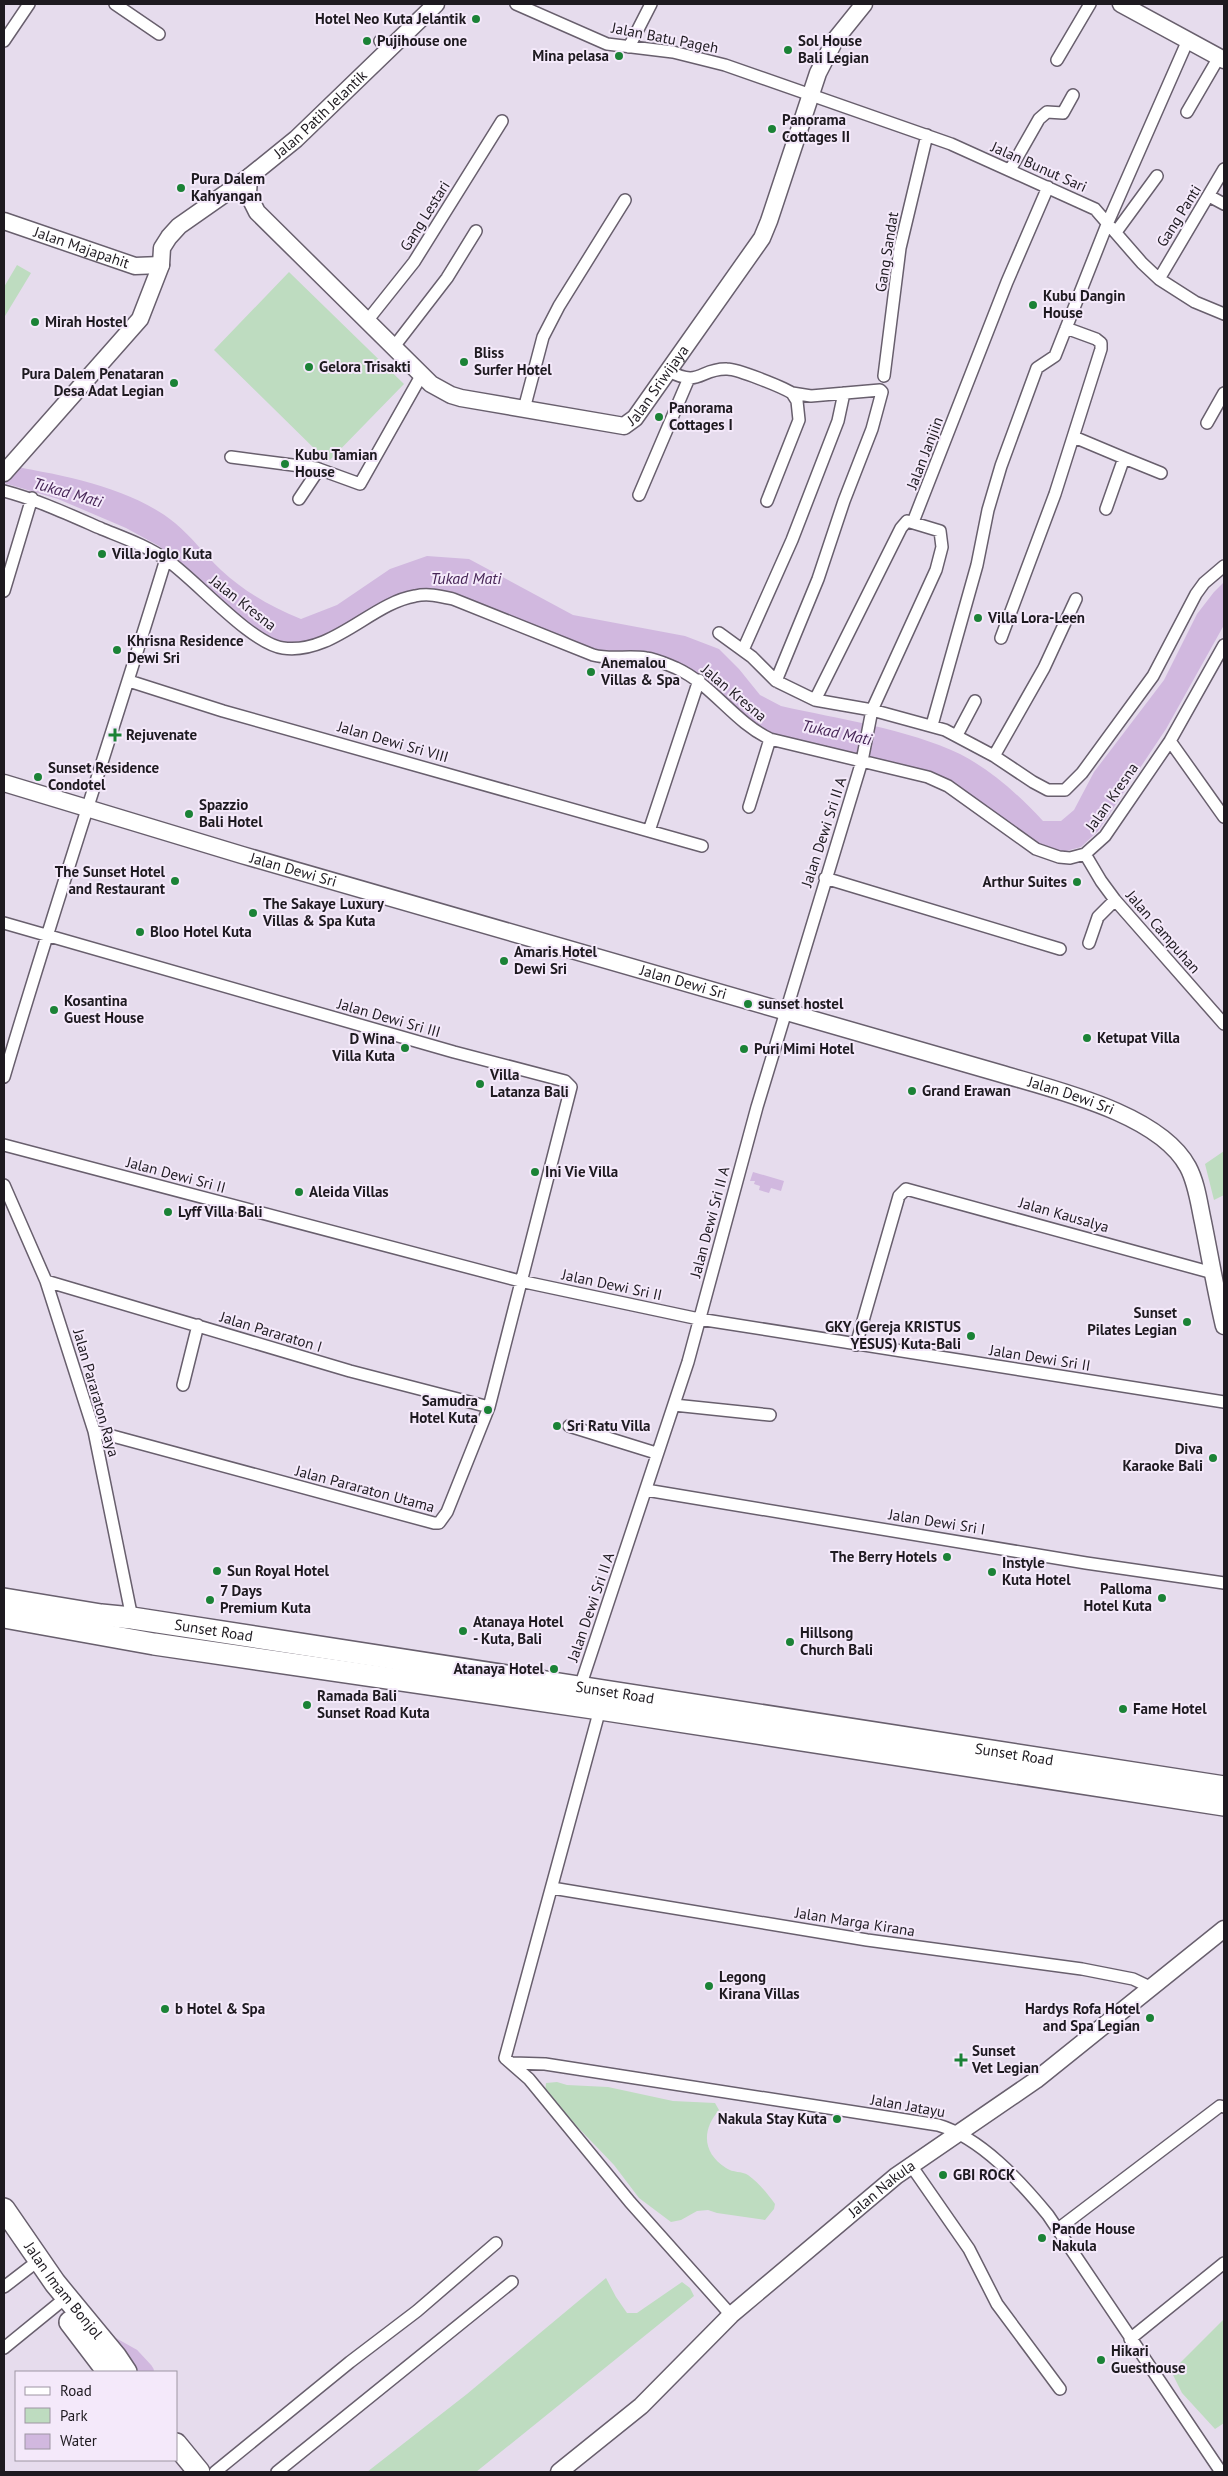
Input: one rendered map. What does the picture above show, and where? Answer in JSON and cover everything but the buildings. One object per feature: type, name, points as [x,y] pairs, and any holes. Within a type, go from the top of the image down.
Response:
[{"type":"highway","name":"Sunset Road","points":[[4,1598],[101,1616],[132,1618],[1224,1787]]},
{"type":"highway","name":"Sunset Road","points":[[4,1617],[154,1644],[600,1709],[1224,1805]]},
{"type":"highway","name":"Jalan Imam Bonjol","points":[[4,2209],[77,2320],[107,2371]]},
{"type":"highway","name":"Jalan Imam Bonjol","points":[[4,2230],[58,2304],[77,2320],[125,2371]]},
{"type":"highway","points":[[178,2446],[199,2472]]},
{"type":"highway","points":[[175,2461],[184,2472]]},
{"type":"street","points":[[4,41],[30,4]]},
{"type":"street","points":[[115,4],[159,34]]},
{"type":"street","name":"Jalan Patih Jelantik","points":[[4,473],[131,331],[146,306],[161,265],[162,248],[179,226],[248,177],[296,139],[385,45],[436,4]]},
{"type":"street","name":"Jalan Batu Pageh","points":[[516,4],[607,44],[694,57],[811,96]]},
{"type":"street","points":[[629,47],[651,4]]},
{"type":"street","name":"Jalan Sriwijaya","points":[[220,197],[240,202],[257,212],[421,376],[451,395],[524,410],[624,426],[635,418],[762,238],[826,55],[864,4]]},
{"type":"street","points":[[1057,60],[1090,4]]},
{"type":"street","points":[[1121,4],[1222,58],[1188,112]]},
{"type":"street","points":[[932,725],[977,565],[988,510],[1000,466],[1037,368],[1055,356],[1108,222],[1188,40]]},
{"type":"street","points":[[1010,170],[1039,119],[1047,112],[1063,113],[1073,95]]},
{"type":"street","name":"Jalan Bunut Sari","points":[[811,96],[927,135],[1087,204],[1108,222],[1142,263],[1159,279],[1195,302],[1224,314]]},
{"type":"street","name":"Gang Lestari","points":[[367,322],[381,307],[414,262],[502,121]]},
{"type":"street","name":"Gang Sandat","points":[[884,376],[900,248],[927,135]]},
{"type":"street","name":"Gang Panti","points":[[1159,279],[1224,169]]},
{"type":"street","points":[[1116,232],[1157,176]]},
{"type":"street","name":"Jalan Sriwijaya","points":[[248,177],[248,194],[257,212]]},
{"type":"street","name":"Jalan Janjiin","points":[[913,522],[1007,282],[1048,187]]},
{"type":"street","points":[[1209,196],[1224,204]]},
{"type":"street","points":[[524,410],[543,337],[558,306],[625,200]]},
{"type":"street","name":"Jalan Majapahit","points":[[4,221],[135,266],[161,265]]},
{"type":"street","points":[[393,348],[442,285],[476,231]]},
{"type":"street","points":[[1001,638],[1074,437],[1101,344],[1096,339],[1066,328]]},
{"type":"street","points":[[669,371],[682,378],[689,378],[729,368],[792,393],[811,396],[880,390],[882,392],[872,428],[844,500],[818,580],[776,681]]},
{"type":"street","points":[[231,457],[319,469],[357,484],[362,483],[421,376]]},
{"type":"street","points":[[640,495],[689,378]]},
{"type":"street","points":[[767,501],[799,420],[797,401],[792,393]]},
{"type":"street","points":[[743,650],[792,540],[838,421],[844,393]]},
{"type":"street","points":[[1207,423],[1224,393]]},
{"type":"street","points":[[1074,437],[1161,473]]},
{"type":"street","points":[[1106,509],[1124,458]]},
{"type":"street","points":[[299,499],[319,469]]},
{"type":"street","name":"Jalan Kresna","points":[[4,491],[32,498],[135,542],[166,559],[247,629],[282,648],[306,646],[324,640],[358,625],[395,603],[415,596],[434,595],[480,608],[593,655],[604,658],[647,658],[675,667],[699,680],[751,730],[770,739],[921,774],[948,786],[1036,849],[1070,858],[1085,854],[1104,836],[1170,741],[1224,645]]},
{"type":"street","points":[[4,591],[32,498]]},
{"type":"street","points":[[814,700],[901,528],[907,521],[913,522],[940,531],[942,547],[931,581],[872,712]]},
{"type":"street","points":[[4,1077],[46,935],[129,681],[166,559]]},
{"type":"street","points":[[719,633],[743,650],[776,681],[814,700],[932,725],[958,736],[994,756],[1048,790],[1058,791],[1072,785],[1153,676],[1196,594],[1204,583],[1224,566]]},
{"type":"street","points":[[994,756],[1044,668],[1076,599]]},
{"type":"street","points":[[649,831],[699,680]]},
{"type":"street","name":"Jalan Dewi Sri VIII","points":[[129,681],[223,711],[702,846]]},
{"type":"street","points":[[958,736],[975,702]]},
{"type":"street","name":"Jalan Dewi Sri II A","points":[[580,1687],[646,1490],[656,1453],[674,1405],[785,1011],[824,878],[862,759],[872,712]]},
{"type":"street","points":[[749,807],[770,739]]},
{"type":"street","points":[[1170,741],[1224,817]]},
{"type":"street","name":"Jalan Dewi Sri","points":[[4,783],[242,855],[1046,1087],[1114,1110],[1146,1128],[1172,1148],[1189,1169],[1196,1191],[1224,1326]]},
{"type":"street","name":"Jalan Campuhan","points":[[1085,854],[1115,900],[1224,1024]]},
{"type":"street","points":[[824,878],[1060,949]]},
{"type":"street","points":[[1089,943],[1098,917],[1115,900]]},
{"type":"street","name":"Jalan Dewi Sri III","points":[[4,923],[569,1083],[571,1088],[570,1094],[520,1281]]},
{"type":"street","name":"Jalan Dewi Sri II","points":[[4,1145],[520,1281],[699,1319],[1224,1402]]},
{"type":"street","name":"Jalan Pararaton Raya","points":[[4,1185],[46,1281],[94,1431],[132,1618]]},
{"type":"street","name":"Jalan Kausalya","points":[[856,1345],[899,1196],[906,1189],[1213,1273]]},
{"type":"street","name":"Jalan Pararaton I","points":[[46,1281],[350,1371],[488,1407]]},
{"type":"street","name":"Jalan Pararaton Utama","points":[[94,1431],[434,1524],[439,1523],[444,1517],[488,1407],[520,1281]]},
{"type":"street","points":[[183,1385],[198,1325]]},
{"type":"street","points":[[674,1405],[770,1416]]},
{"type":"street","points":[[569,1426],[656,1453]]},
{"type":"street","name":"Jalan Dewi Sri I","points":[[646,1490],[1086,1563],[1224,1583]]},
{"type":"street","points":[[600,1709],[505,2058],[529,2079],[630,2202],[731,2314]]},
{"type":"street","name":"Jalan Marga Kirana","points":[[552,1888],[867,1940],[1082,1969],[1133,1979],[1152,1988]]},
{"type":"street","name":"Jalan Nakula","points":[[559,2472],[641,2406],[731,2314],[910,2164],[1036,2080],[1224,1929]]},
{"type":"street","name":"Jalan Jatayu","points":[[512,2063],[564,2067],[938,2125],[958,2132],[980,2146],[1027,2191],[1058,2228],[1130,2339],[1221,2472]]},
{"type":"street","points":[[1058,2228],[1220,2106],[1224,2107]]},
{"type":"street","points":[[910,2164],[969,2249],[997,2304],[1060,2389]]},
{"type":"street","points":[[218,2469],[350,2362],[417,2311],[496,2243]]},
{"type":"street","points":[[1130,2339],[1224,2263]]},
{"type":"street","points":[[4,2287],[30,2267]]},
{"type":"street","points":[[277,2472],[512,2282]]},
{"type":"street","points":[[4,2348],[58,2304]]},
{"type":"green space","points":[[17,265],[31,273],[5,316],[4,287]]},
{"type":"green space","name":"Gelora Trisakti","points":[[289,272],[404,384],[328,462],[214,350]]},
{"type":"green space","points":[[1224,1151],[1224,1195],[1214,1200],[1205,1164]]},
{"type":"green space","points":[[557,2082],[567,2085],[608,2087],[673,2101],[715,2103],[719,2110],[709,2126],[707,2141],[709,2149],[718,2162],[729,2170],[746,2174],[763,2188],[775,2204],[774,2209],[765,2220],[708,2210],[697,2211],[681,2220],[671,2222],[639,2198],[614,2165],[545,2093],[546,2083]]},
{"type":"green space","points":[[606,2278],[627,2313],[637,2313],[682,2282],[690,2288],[694,2296],[476,2472],[367,2472],[467,2394]]},
{"type":"green space","points":[[1224,2319],[1224,2423],[1215,2429],[1182,2393],[1173,2375],[1177,2366]]},
{"type":"water","name":"Tukad Mati","points":[[4,465],[94,484],[137,500],[175,523],[221,570],[239,585],[269,604],[301,619],[337,605],[390,569],[427,556],[469,559],[573,615],[685,636],[719,649],[739,669],[760,695],[781,706],[896,731],[940,745],[960,754],[1004,784],[1043,821],[1061,821],[1074,810],[1094,772],[1164,680],[1197,614],[1224,582],[1224,625],[1166,729],[1098,831],[1081,847],[1062,852],[1037,847],[953,783],[903,764],[774,737],[752,727],[704,680],[627,652],[594,652],[453,593],[429,588],[408,591],[306,644],[288,647],[246,625],[159,546],[126,528],[58,499],[4,483]]},
{"type":"water","points":[[753,1172],[784,1181],[781,1191],[771,1188],[769,1193],[759,1190],[760,1186],[754,1184],[755,1181],[750,1181]]},
{"type":"waterway","points":[[106,2344],[131,2358],[143,2371]]},
{"type":"place","name":"Hotel Neo Kuta Jelantik","points":[[476,19]]},
{"type":"place","name":"Pujihouse one","points":[[367,41]]},
{"type":"place","name":"Sol House Bali Legian","points":[[788,50]]},
{"type":"place","name":"Mina pelasa","points":[[619,56]]},
{"type":"place","name":"Panorama Cottages II","points":[[772,129]]},
{"type":"place","name":"Pura Dalem Kahyangan","points":[[181,188]]},
{"type":"place","name":"Kubu Dangin House","points":[[1033,305]]},
{"type":"place","name":"Mirah Hostel","points":[[35,322]]},
{"type":"place","name":"Bliss Surfer Hotel","points":[[464,362]]},
{"type":"place","name":"Gelora Trisakti","points":[[309,367]]},
{"type":"place","name":"Pura Dalem Penataran Desa Adat Legian","points":[[174,383]]},
{"type":"place","name":"Panorama Cottages I","points":[[659,417]]},
{"type":"place","name":"Kubu Tamian House","points":[[285,464]]},
{"type":"place","name":"Villa Joglo Kuta","points":[[102,554]]},
{"type":"place","name":"Villa Lora-Leen","points":[[978,618]]},
{"type":"place","name":"Khrisna Residence Dewi Sri","points":[[117,650]]},
{"type":"place","name":"Anemalou Villas & Spa","points":[[591,672]]},
{"type":"place","name":"Rejuvenate","points":[[115,735]]},
{"type":"place","name":"Sunset Residence Condotel","points":[[38,777]]},
{"type":"place","name":"Spazzio Bali Hotel","points":[[189,814]]},
{"type":"place","name":"The Sunset Hotel and Restaurant","points":[[175,881]]},
{"type":"place","name":"Arthur Suites","points":[[1077,882]]},
{"type":"place","name":"The Sakaye Luxury Villas & Spa Kuta","points":[[253,913]]},
{"type":"place","name":"Bloo Hotel Kuta","points":[[140,932]]},
{"type":"place","name":"Amaris Hotel Dewi Sri","points":[[504,961]]},
{"type":"place","name":"sunset hostel","points":[[748,1004]]},
{"type":"place","name":"Kosantina Guest House","points":[[54,1010]]},
{"type":"place","name":"Ketupat Villa","points":[[1087,1038]]},
{"type":"place","name":"D Wina Villa Kuta","points":[[405,1048]]},
{"type":"place","name":"Puri Mimi Hotel","points":[[744,1049]]},
{"type":"place","name":"Villa Latanza Bali","points":[[480,1084]]},
{"type":"place","name":"Grand Erawan","points":[[912,1091]]},
{"type":"place","name":"Ini Vie Villa","points":[[535,1172]]},
{"type":"place","name":"Aleida Villas","points":[[299,1192]]},
{"type":"place","name":"Lyff Villa Bali","points":[[168,1212]]},
{"type":"place","name":"Sunset Pilates Legian","points":[[1187,1322]]},
{"type":"place","name":"GKY (Gereja KRISTUS YESUS) Kuta-Bali","points":[[971,1336]]},
{"type":"place","name":"Samudra Hotel Kuta","points":[[488,1410]]},
{"type":"place","name":"Sri Ratu Villa","points":[[557,1426]]},
{"type":"place","name":"Diva Karaoke Bali","points":[[1213,1458]]},
{"type":"place","name":"The Berry Hotels","points":[[947,1557]]},
{"type":"place","name":"Sun Royal Hotel","points":[[217,1571]]},
{"type":"place","name":"Instyle Kuta Hotel","points":[[992,1572]]},
{"type":"place","name":"Palloma Hotel Kuta","points":[[1162,1598]]},
{"type":"place","name":"7 Days Premium Kuta","points":[[210,1600]]},
{"type":"place","name":"Atanaya Hotel - Kuta, Bali","points":[[463,1631]]},
{"type":"place","name":"Hillsong Church Bali","points":[[790,1642]]},
{"type":"place","name":"Atanaya Hotel","points":[[554,1669]]},
{"type":"place","name":"Ramada Bali Sunset Road Kuta","points":[[307,1705]]},
{"type":"place","name":"Fame Hotel","points":[[1123,1709]]},
{"type":"place","name":"Legong Kirana Villas","points":[[709,1986]]},
{"type":"place","name":"b Hotel & Spa","points":[[165,2009]]},
{"type":"place","name":"Hardys Rofa Hotel and Spa Legian","points":[[1150,2018]]},
{"type":"place","name":"Sunset Vet Legian","points":[[961,2060]]},
{"type":"place","name":"Nakula Stay Kuta","points":[[837,2119]]},
{"type":"place","name":"GBI ROCK","points":[[943,2175]]},
{"type":"place","name":"Pande House Nakula","points":[[1042,2238]]},
{"type":"place","name":"Hikari Guesthouse","points":[[1101,2360]]}]
